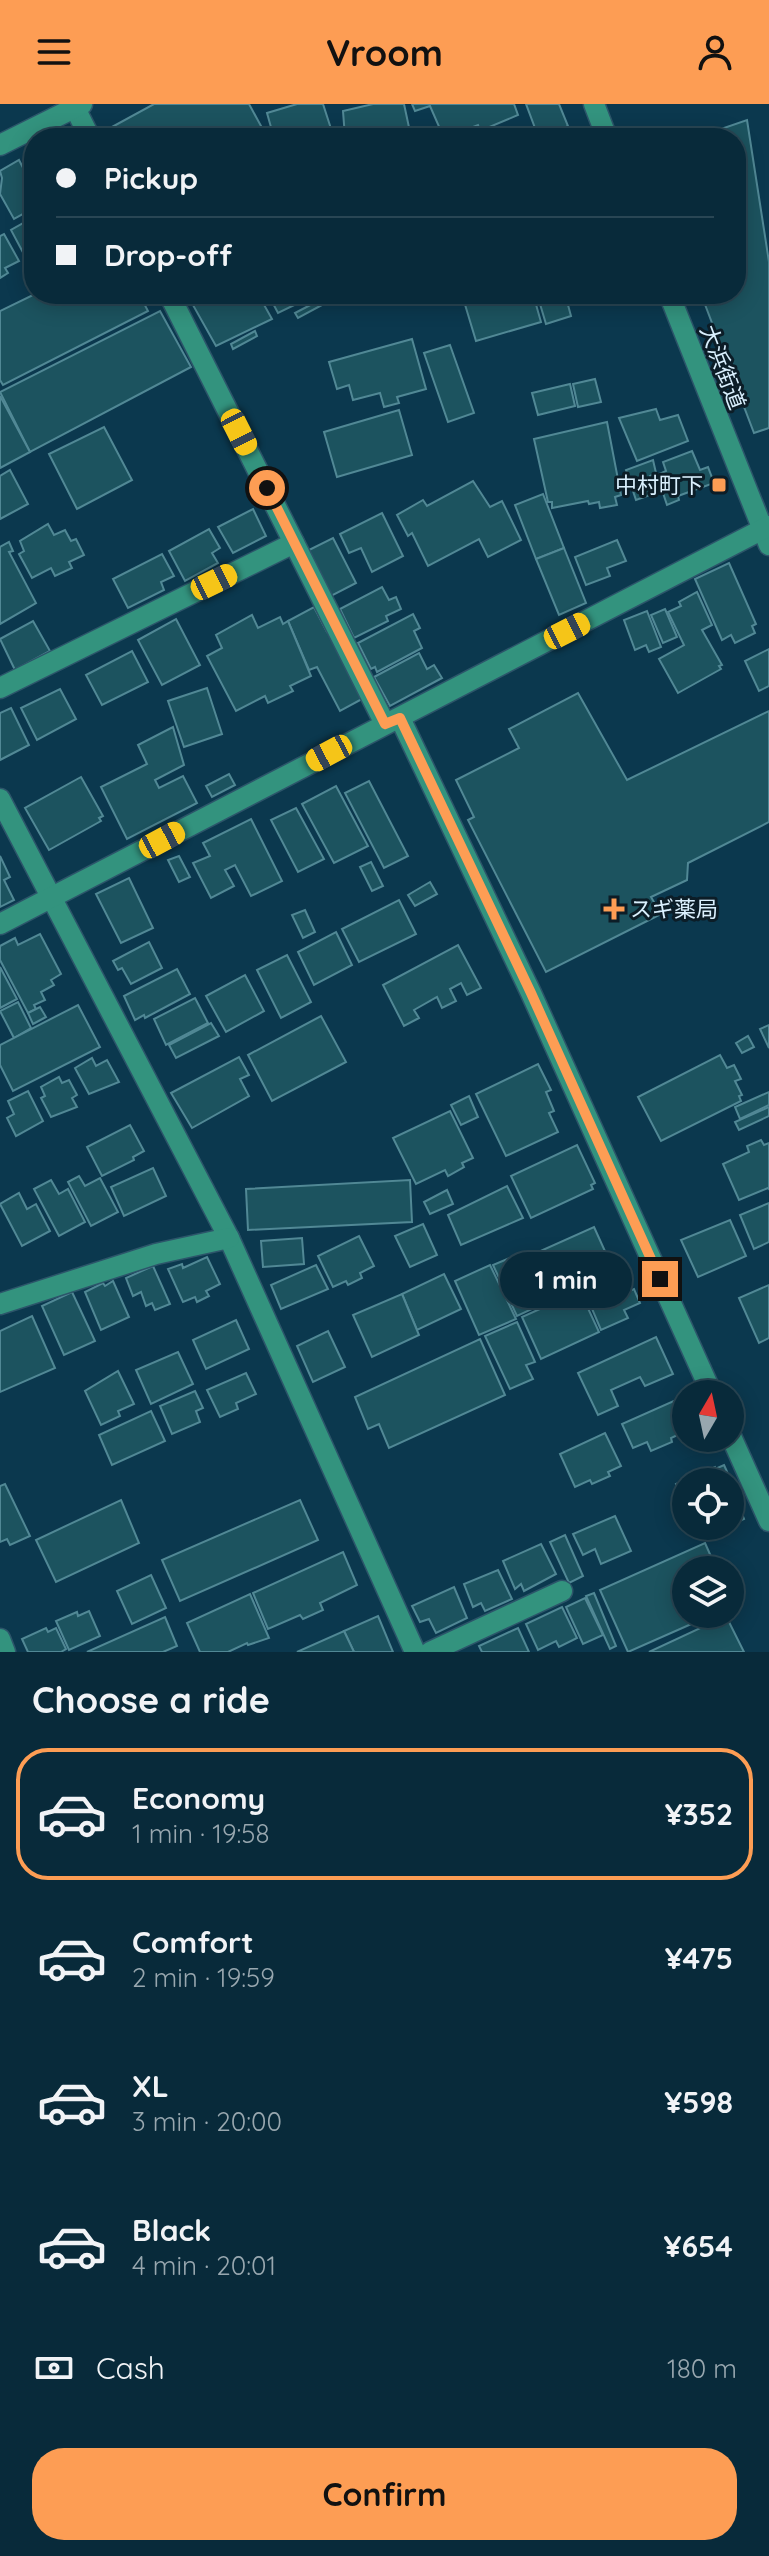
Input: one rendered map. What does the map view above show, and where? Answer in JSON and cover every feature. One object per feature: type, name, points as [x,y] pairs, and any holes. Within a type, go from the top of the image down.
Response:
[{"type":"street","points":[[594,104],[603,128]]},
{"type":"street","points":[[33,128],[77,105],[86,128]]},
{"type":"street","points":[[0,145],[24,133]]},
{"type":"street","points":[[174,304],[294,543],[392,721],[531,993],[706,1380]]},
{"type":"street","name":"大浜街道","points":[[673,304],[766,534]]},
{"type":"street","points":[[0,924],[392,721],[766,534]]},
{"type":"street","points":[[0,688],[294,543]]},
{"type":"street","points":[[0,799],[229,1238],[415,1652]]},
{"type":"street","points":[[0,1304],[156,1254],[229,1238]]},
{"type":"street","points":[[738,1452],[769,1521]]},
{"type":"street","points":[[430,1652],[562,1591]]},
{"type":"street","points":[[0,1639],[5,1652]]},
{"type":"building","points":[[154,104],[249,104],[262,128],[110,128]]},
{"type":"building","points":[[297,104],[323,104],[331,128],[271,128],[267,113]]},
{"type":"building","points":[[373,104],[404,104],[409,128],[344,128],[343,111]]},
{"type":"building","points":[[412,104],[514,104],[518,115],[487,128],[479,128],[478,125],[440,128],[430,106],[415,111]]},
{"type":"building","points":[[526,104],[559,104],[568,126],[535,128]]},
{"type":"building","points":[[747,120],[769,262],[769,428],[754,433],[705,304],[746,304],[746,128],[724,128]]},
{"type":"building","points":[[19,160],[24,170],[24,214],[14,219],[0,194],[0,171]]},
{"type":"building","points":[[24,223],[24,254],[11,230]]},
{"type":"building","points":[[4,234],[19,261],[5,268],[8,273],[0,278],[0,236]]},
{"type":"building","points":[[24,299],[24,304],[144,304],[148,311],[3,385],[0,380],[0,311]]},
{"type":"building","points":[[192,304],[264,304],[272,319],[216,346]]},
{"type":"building","points":[[273,304],[296,304],[278,313]]},
{"type":"building","points":[[312,304],[322,305],[298,318],[295,313]]},
{"type":"building","points":[[465,304],[536,304],[541,322],[476,341]]},
{"type":"building","points":[[540,304],[568,304],[571,316],[546,324]]},
{"type":"building","points":[[160,311],[191,367],[30,452],[0,392]]},
{"type":"building","points":[[255,331],[257,336],[233,349],[231,344]]},
{"type":"building","points":[[412,339],[426,389],[397,397],[399,403],[384,407],[380,393],[353,400],[349,385],[337,389],[329,362]]},
{"type":"building","points":[[450,345],[474,413],[448,422],[424,353]]},
{"type":"building","points":[[595,379],[601,402],[578,407],[573,384]]},
{"type":"building","points":[[570,384],[575,406],[538,415],[532,393]]},
{"type":"building","points":[[0,396],[30,452],[0,468]]},
{"type":"building","points":[[656,409],[660,420],[678,415],[688,441],[637,461],[619,418]]},
{"type":"building","points":[[399,410],[412,455],[337,477],[324,432]]},
{"type":"building","points":[[607,422],[621,495],[615,497],[617,505],[600,508],[599,502],[589,504],[588,501],[552,508],[534,439]]},
{"type":"building","points":[[104,427],[132,480],[77,509],[49,454]]},
{"type":"building","points":[[692,451],[700,470],[708,467],[714,483],[678,496],[679,500],[667,505],[657,475],[666,471],[663,462]]},
{"type":"building","points":[[653,460],[656,473],[650,476],[656,493],[636,500],[626,470]]},
{"type":"building","points":[[10,470],[28,504],[0,519],[0,476]]},
{"type":"building","points":[[473,481],[490,507],[502,501],[521,540],[488,557],[479,539],[428,566],[412,533],[408,536],[397,515],[423,500],[427,506]]},
{"type":"building","points":[[543,494],[564,548],[536,559],[515,505]]},
{"type":"building","points":[[253,509],[266,536],[233,553],[218,527]]},
{"type":"building","points":[[382,513],[403,556],[372,572],[361,548],[349,553],[340,534]]},
{"type":"building","points":[[48,524],[54,535],[65,530],[71,541],[76,539],[84,555],[69,562],[72,568],[55,576],[51,568],[32,578],[19,554],[24,551],[20,541]]},
{"type":"building","points":[[209,529],[220,548],[212,553],[218,563],[185,581],[169,551]]},
{"type":"building","points":[[333,538],[356,583],[331,596],[307,551]]},
{"type":"building","points":[[617,540],[626,561],[607,568],[610,576],[586,585],[575,557]]},
{"type":"building","points":[[9,542],[13,551],[9,552],[36,603],[0,624],[0,547]]},
{"type":"building","points":[[564,548],[586,603],[559,615],[536,559]]},
{"type":"building","points":[[162,554],[174,576],[161,582],[164,590],[128,608],[113,579]]},
{"type":"building","points":[[729,563],[756,624],[752,626],[755,633],[735,643],[731,635],[722,640],[695,579]]},
{"type":"building","points":[[382,587],[389,600],[396,597],[401,609],[386,616],[388,621],[354,638],[340,609]]},
{"type":"building","points":[[697,592],[712,625],[702,630],[722,665],[719,666],[721,669],[678,693],[659,659],[684,645],[668,612],[681,606],[679,602]]},
{"type":"building","points":[[314,607],[362,699],[340,711],[317,667],[309,670],[288,621]]},
{"type":"building","points":[[665,609],[677,637],[663,643],[651,615]]},
{"type":"building","points":[[647,611],[661,647],[649,652],[646,645],[635,650],[624,620]]},
{"type":"building","points":[[413,614],[420,628],[414,631],[422,648],[377,672],[375,667],[371,669],[358,643]]},
{"type":"building","points":[[252,615],[258,628],[280,617],[283,624],[288,621],[311,676],[290,686],[293,691],[268,703],[265,696],[236,711],[207,656],[222,648],[216,635]]},
{"type":"building","points":[[176,619],[200,665],[162,685],[138,640]]},
{"type":"building","points":[[33,621],[50,651],[15,670],[0,639]]},
{"type":"building","points":[[769,649],[769,686],[759,691],[745,661]]},
{"type":"building","points":[[132,651],[148,682],[102,705],[86,675]]},
{"type":"building","points":[[419,653],[427,669],[434,665],[442,678],[390,706],[374,677]]},
{"type":"building","points":[[207,688],[222,734],[184,747],[168,701]]},
{"type":"building","points":[[60,689],[76,719],[37,740],[21,708]]},
{"type":"building","points":[[578,693],[627,780],[769,711],[769,822],[688,863],[687,880],[651,897],[661,914],[546,972],[468,820],[474,817],[456,780],[519,748],[509,729]]},
{"type":"building","points":[[11,708],[29,745],[0,760],[0,713]]},
{"type":"building","points":[[173,727],[184,765],[155,780],[159,788],[183,776],[197,803],[127,839],[101,787],[147,764],[138,745]]},
{"type":"building","points":[[229,774],[235,785],[212,797],[206,786]]},
{"type":"building","points":[[81,777],[103,816],[99,818],[101,821],[49,850],[25,808]]},
{"type":"building","points":[[369,781],[408,856],[384,868],[345,793]]},
{"type":"building","points":[[336,786],[368,846],[334,863],[302,804]]},
{"type":"building","points":[[296,808],[324,859],[298,872],[271,820]]},
{"type":"building","points":[[251,819],[282,881],[251,896],[235,865],[225,870],[234,886],[211,898],[193,863],[210,856],[203,843]]},
{"type":"building","points":[[0,856],[10,877],[4,880],[14,900],[0,907]]},
{"type":"building","points":[[179,856],[190,877],[179,882],[168,860]]},
{"type":"building","points":[[371,862],[383,886],[372,891],[360,867]]},
{"type":"building","points":[[129,878],[153,928],[121,943],[96,894]]},
{"type":"building","points":[[430,882],[437,894],[415,906],[408,895]]},
{"type":"building","points":[[399,900],[416,934],[359,962],[342,929]]},
{"type":"building","points":[[305,910],[315,932],[303,938],[292,915]]},
{"type":"building","points":[[336,932],[352,965],[314,985],[298,952]]},
{"type":"building","points":[[40,934],[61,974],[51,980],[54,985],[41,992],[45,1000],[34,1005],[36,1009],[28,1013],[0,960],[0,946],[15,938],[18,945]]},
{"type":"building","points":[[149,942],[162,968],[131,984],[122,968],[118,970],[113,961]]},
{"type":"building","points":[[458,945],[481,988],[467,995],[461,983],[450,989],[456,1001],[442,1008],[437,997],[414,1010],[419,1018],[404,1026],[383,985]]},
{"type":"building","points":[[287,955],[311,1002],[281,1018],[257,970]]},
{"type":"building","points":[[0,967],[17,999],[0,1008]]},
{"type":"building","points":[[177,969],[190,994],[145,1018],[144,1015],[135,1020],[124,996]]},
{"type":"building","points":[[245,975],[264,1011],[226,1032],[206,996]]},
{"type":"building","points":[[195,998],[208,1023],[166,1045],[154,1019]]},
{"type":"building","points":[[18,1002],[31,1028],[14,1038],[0,1011]]},
{"type":"building","points":[[78,1005],[100,1047],[13,1091],[0,1065],[0,1045]]},
{"type":"building","points":[[40,1007],[46,1017],[33,1024],[28,1013]]},
{"type":"building","points":[[321,1016],[346,1062],[272,1101],[248,1055]]},
{"type":"building","points":[[211,1023],[219,1036],[176,1058],[169,1045]]},
{"type":"building","points":[[769,1025],[769,1048],[760,1029]]},
{"type":"building","points":[[748,1036],[754,1047],[742,1053],[736,1043]]},
{"type":"building","points":[[720,1055],[727,1068],[734,1065],[741,1079],[735,1081],[742,1095],[739,1096],[741,1101],[661,1141],[638,1097]]},
{"type":"building","points":[[239,1057],[249,1075],[240,1079],[249,1096],[192,1128],[171,1093]]},
{"type":"building","points":[[92,1058],[96,1066],[107,1060],[119,1082],[89,1094],[75,1068]]},
{"type":"building","points":[[538,1064],[551,1090],[546,1092],[554,1111],[549,1113],[558,1132],[506,1156],[476,1094]]},
{"type":"building","points":[[59,1077],[62,1083],[69,1080],[77,1095],[72,1098],[77,1107],[51,1117],[41,1098],[45,1096],[41,1087]]},
{"type":"building","points":[[28,1091],[43,1121],[16,1136],[7,1118],[14,1114],[8,1101]]},
{"type":"building","points":[[769,1092],[769,1105],[740,1119],[735,1107]]},
{"type":"building","points":[[469,1096],[478,1117],[461,1125],[451,1105]]},
{"type":"building","points":[[769,1107],[769,1116],[739,1130],[735,1122]]},
{"type":"building","points":[[450,1111],[473,1158],[448,1176],[445,1170],[416,1184],[393,1138]]},
{"type":"building","points":[[130,1125],[144,1151],[133,1157],[134,1160],[102,1176],[87,1147]]},
{"type":"building","points":[[761,1140],[764,1145],[769,1143],[769,1189],[739,1200],[723,1164],[749,1152],[747,1146]]},
{"type":"building","points":[[577,1145],[595,1183],[591,1185],[593,1189],[531,1218],[511,1176]]},
{"type":"building","points":[[153,1168],[166,1196],[124,1216],[111,1187]]},
{"type":"building","points":[[79,1176],[85,1186],[100,1178],[118,1212],[91,1226],[68,1182]]},
{"type":"building","points":[[51,1180],[59,1194],[68,1189],[85,1222],[59,1236],[34,1189]]},
{"type":"building","points":[[410,1180],[412,1222],[248,1230],[246,1189]]},
{"type":"building","points":[[507,1186],[523,1218],[461,1245],[448,1215]]},
{"type":"building","points":[[447,1190],[453,1204],[430,1214],[424,1202]]},
{"type":"building","points":[[19,1193],[27,1209],[36,1204],[50,1231],[22,1246],[0,1204]]},
{"type":"building","points":[[769,1203],[769,1242],[754,1249],[740,1215]]},
{"type":"building","points":[[730,1220],[746,1256],[698,1277],[681,1240]]},
{"type":"building","points":[[423,1224],[437,1255],[410,1267],[395,1236]]},
{"type":"building","points":[[594,1227],[609,1260],[551,1286],[536,1253]]},
{"type":"building","points":[[359,1236],[374,1266],[360,1273],[362,1278],[348,1285],[346,1281],[333,1287],[318,1256]]},
{"type":"building","points":[[302,1238],[304,1264],[263,1267],[261,1241]]},
{"type":"building","points":[[524,1252],[547,1302],[517,1316],[493,1265]]},
{"type":"building","points":[[207,1257],[220,1284],[206,1291],[209,1296],[197,1302],[195,1297],[183,1302],[168,1269],[182,1264],[183,1268]]},
{"type":"building","points":[[316,1265],[328,1289],[281,1309],[271,1285]]},
{"type":"building","points":[[490,1265],[516,1319],[479,1335],[455,1281]]},
{"type":"building","points":[[153,1266],[170,1304],[155,1310],[152,1303],[146,1306],[141,1292],[133,1296],[126,1278]]},
{"type":"building","points":[[622,1273],[630,1291],[634,1289],[640,1303],[624,1310],[628,1318],[601,1330],[584,1290]]},
{"type":"building","points":[[444,1274],[461,1309],[417,1330],[402,1294]]},
{"type":"building","points":[[113,1281],[129,1317],[101,1330],[85,1292]]},
{"type":"building","points":[[769,1285],[769,1338],[759,1343],[739,1298]]},
{"type":"building","points":[[580,1291],[599,1332],[541,1359],[522,1317]]},
{"type":"building","points":[[72,1292],[95,1341],[64,1355],[42,1306]]},
{"type":"building","points":[[402,1294],[419,1335],[372,1357],[353,1315]]},
{"type":"building","points":[[32,1316],[55,1368],[0,1392],[0,1331]]},
{"type":"building","points":[[236,1320],[249,1349],[206,1369],[193,1340]]},
{"type":"building","points":[[517,1322],[535,1362],[526,1365],[533,1379],[510,1389],[485,1336]]},
{"type":"building","points":[[328,1331],[345,1367],[313,1382],[297,1346]]},
{"type":"building","points":[[656,1337],[673,1374],[645,1386],[640,1377],[611,1390],[618,1406],[598,1415],[578,1373]]},
{"type":"building","points":[[480,1339],[505,1395],[389,1448],[379,1424],[368,1429],[355,1397]]},
{"type":"building","points":[[178,1352],[193,1384],[151,1404],[136,1370]]},
{"type":"building","points":[[118,1371],[134,1404],[118,1411],[120,1416],[101,1425],[85,1391]]},
{"type":"building","points":[[246,1373],[256,1394],[236,1403],[238,1409],[220,1417],[207,1390]]},
{"type":"building","points":[[195,1391],[203,1408],[196,1411],[200,1422],[172,1434],[160,1406]]},
{"type":"building","points":[[672,1402],[672,1442],[651,1451],[647,1442],[633,1448],[622,1424]]},
{"type":"building","points":[[151,1411],[165,1441],[112,1465],[99,1435]]},
{"type":"building","points":[[605,1433],[621,1466],[608,1472],[610,1476],[575,1487],[560,1454]]},
{"type":"building","points":[[5,1484],[30,1536],[10,1545],[7,1539],[0,1542],[0,1486]]},
{"type":"building","points":[[121,1500],[139,1543],[56,1582],[36,1540]]},
{"type":"building","points":[[300,1500],[318,1540],[180,1601],[162,1560]]},
{"type":"building","points":[[615,1516],[631,1551],[601,1564],[595,1549],[583,1555],[573,1534]]},
{"type":"building","points":[[565,1535],[583,1576],[569,1583],[550,1542]]},
{"type":"building","points":[[705,1543],[711,1556],[676,1556]]},
{"type":"building","points":[[541,1544],[556,1574],[524,1591],[521,1584],[515,1589],[503,1561]]},
{"type":"building","points":[[343,1552],[357,1585],[320,1603],[323,1610],[303,1619],[300,1615],[268,1629],[253,1593]]},
{"type":"building","points":[[672,1558],[672,1628],[682,1628],[628,1652],[600,1590]]},
{"type":"building","points":[[498,1570],[512,1599],[485,1611],[481,1603],[473,1607],[464,1584]]},
{"type":"building","points":[[151,1575],[166,1608],[132,1624],[117,1591]]},
{"type":"building","points":[[454,1587],[467,1618],[436,1633],[429,1619],[420,1622],[412,1606]]},
{"type":"building","points":[[594,1593],[616,1646],[610,1649],[586,1596]]},
{"type":"building","points":[[250,1594],[269,1638],[228,1652],[200,1652],[187,1623]]},
{"type":"building","points":[[585,1598],[603,1635],[583,1644],[566,1607]]},
{"type":"building","points":[[562,1607],[577,1638],[559,1647],[556,1641],[538,1650],[526,1624]]},
{"type":"building","points":[[89,1611],[100,1636],[69,1650],[56,1621],[77,1612],[78,1616]]},
{"type":"building","points":[[378,1616],[393,1652],[354,1652],[344,1631]]},
{"type":"building","points":[[165,1617],[177,1646],[163,1652],[87,1652]]},
{"type":"building","points":[[46,1628],[48,1632],[56,1628],[66,1649],[61,1652],[28,1652],[22,1639]]},
{"type":"building","points":[[518,1628],[529,1652],[482,1652],[479,1646]]},
{"type":"building","points":[[700,1628],[732,1628],[744,1652],[649,1652]]},
{"type":"building","points":[[344,1631],[354,1652],[297,1652]]},
{"type":"place","name":"中村町下","points":[[719,485]]},
{"type":"place","name":"スギ薬局","points":[[614,909]]},
{"type":"route","points":[[267,488],[385,724],[400,718],[531,993],[660,1279]]}]
